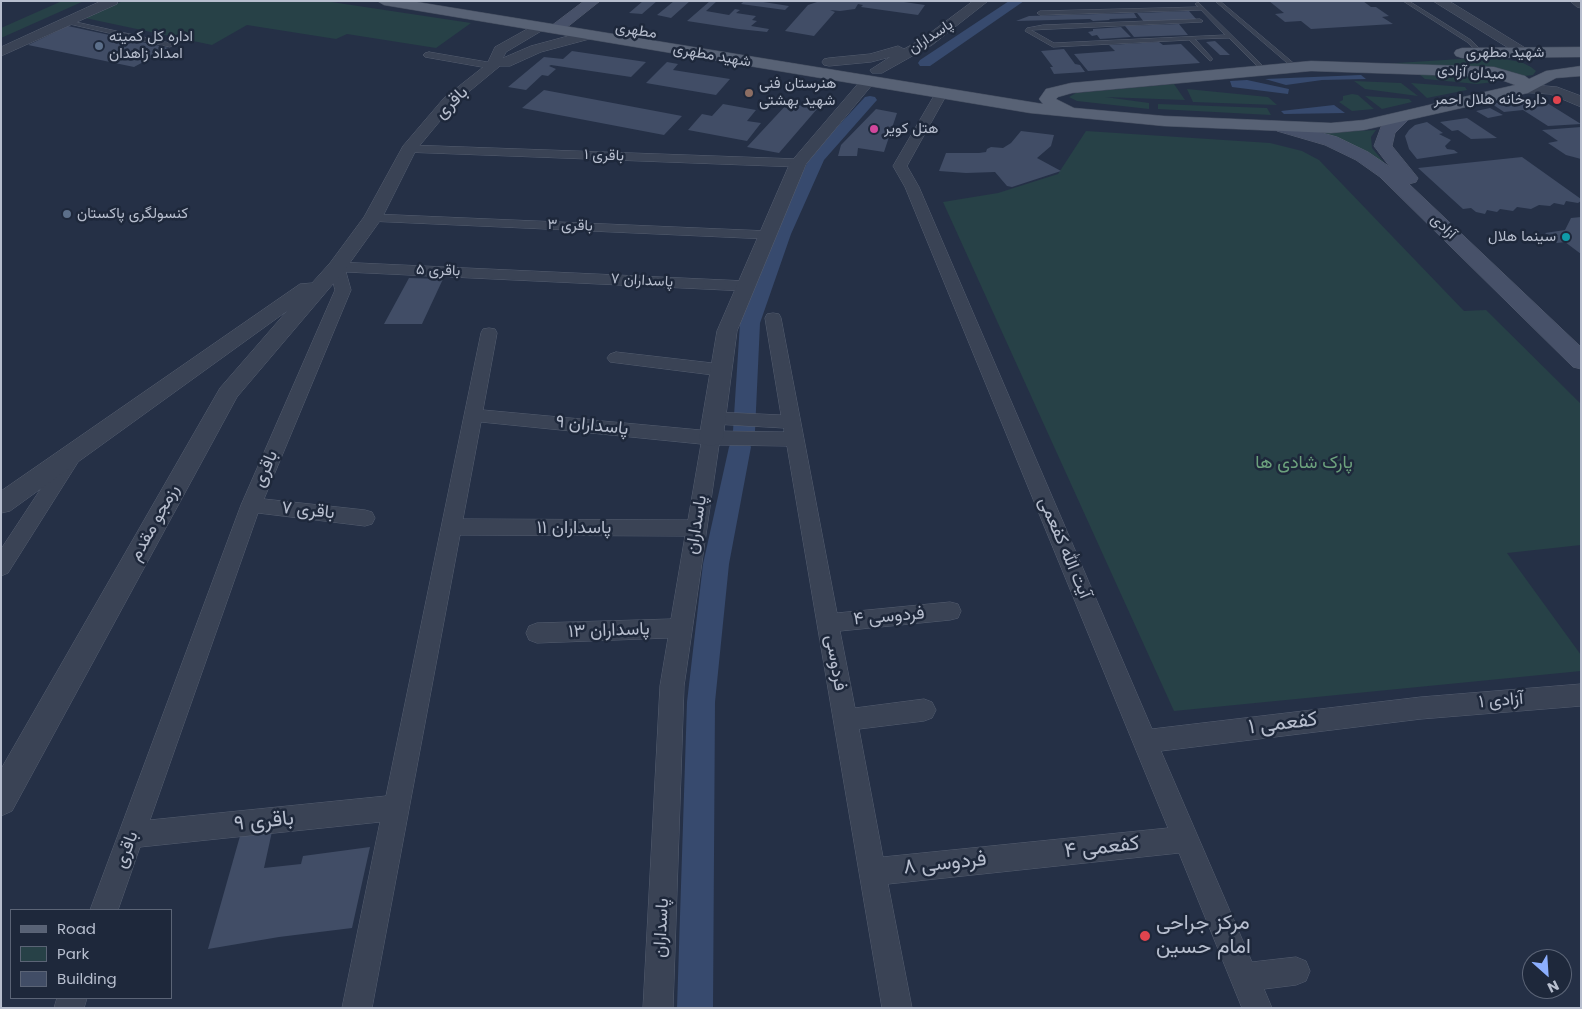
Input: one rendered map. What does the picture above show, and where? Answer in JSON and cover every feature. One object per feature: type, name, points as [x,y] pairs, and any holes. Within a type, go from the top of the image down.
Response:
[{"type":"main road","name":"شهید مطهری","points":[[384,1],[542,21],[556,29],[588,35],[872,76],[1002,87]]},
{"type":"main road","name":"مطهری","points":[[454,1],[542,21],[570,19],[829,62],[872,76]]},
{"type":"main road","points":[[556,29],[593,1]]},
{"type":"main road","points":[[1559,53],[1581,46]]},
{"type":"main road","name":"شهید مطهری","points":[[1303,66],[1441,55],[1581,52]]},
{"type":"main road","points":[[1528,54],[1551,70],[1552,74]]},
{"type":"main road","name":"میدان آزادی","points":[[1303,66],[1494,72],[1518,79],[1524,84],[1522,89],[1401,118],[1364,125],[1339,127],[1283,127],[1071,113],[1052,105],[1047,99],[1052,93],[1071,88],[1263,68],[1303,66]]},
{"type":"main road","name":"شهید مطهری","points":[[1522,89],[1552,74],[1581,72]]},
{"type":"main road","name":"شهید مطهری","points":[[872,76],[941,94],[1071,113]]},
{"type":"main road","points":[[1037,89],[1071,88]]},
{"type":"main road","name":"آزادی","points":[[1401,118],[1387,131],[1383,146],[1403,173],[1581,336]]},
{"type":"main road","name":"آزادی","points":[[1283,127],[1331,141],[1362,156],[1387,173],[1581,361]]},
{"type":"street","points":[[1,52],[112,1]]},
{"type":"street","name":"پاسداران","points":[[658,1008],[672,686],[727,331],[798,163],[872,76],[926,42],[982,1]]},
{"type":"street","points":[[1439,1],[1528,54]]},
{"type":"street","points":[[1575,1],[1581,5]]},
{"type":"street","points":[[491,68],[500,50],[542,21]]},
{"type":"street","name":"باقری","points":[[104,909],[252,505],[342,290],[337,267],[373,218],[409,149],[449,100],[491,68],[556,29]]},
{"type":"street","points":[[429,55],[491,68],[536,49],[588,35]]},
{"type":"street","points":[[829,62],[871,58],[926,42]]},
{"type":"street","points":[[1581,72],[1572,80],[1574,86],[1581,90]]},
{"type":"street","points":[[1522,89],[1552,90],[1581,102]]},
{"type":"street","name":"آیت الله کفعمی","points":[[941,94],[900,166],[912,187],[1257,1008]]},
{"type":"street","name":"باقری ۱","points":[[409,149],[798,163]]},
{"type":"street","name":"باقری ۳","points":[[373,218],[768,235]]},
{"type":"street","points":[[1,504],[337,267]]},
{"type":"street","name":"باقری ۵","points":[[337,267],[539,275]]},
{"type":"street","name":"رزمجو مقدم","points":[[1,800],[228,393],[337,267]]},
{"type":"street","name":"پاسداران ۷","points":[[539,275],[746,286]]},
{"type":"street","name":"فردوسی","points":[[773,318],[896,1008]]},
{"type":"street","points":[[357,1008],[489,333]]},
{"type":"street","points":[[616,358],[721,370]]},
{"type":"street","name":"پاسداران ۹","points":[[472,415],[792,428]]},
{"type":"street","points":[[1,567],[77,449]]},
{"type":"street","name":"باقری ۷","points":[[252,505],[365,518]]},
{"type":"street","name":"پاسداران ۱۱","points":[[451,527],[697,528]]},
{"type":"street","name":"فردوسی ۴","points":[[828,622],[950,611]]},
{"type":"street","name":"پاسداران ۱۳","points":[[537,633],[681,628]]},
{"type":"street","name":"آزادی ۱","points":[[1421,708],[1581,694]]},
{"type":"street","name":"کفعمی ۱","points":[[1145,741],[1421,708]]},
{"type":"street","points":[[845,720],[924,710]]},
{"type":"street","name":"باقری ۹","points":[[132,835],[396,808]]},
{"type":"street","name":"کفعمی ۴","points":[[1017,856],[1186,839]]},
{"type":"street","name":"فردوسی ۸","points":[[872,872],[1017,856]]},
{"type":"street","points":[[1244,977],[1296,971]]},
{"type":"lane","points":[[1195,1],[1263,68]]},
{"type":"lane","points":[[1217,1],[1303,66]]},
{"type":"lane","points":[[1405,1],[1469,41],[1481,53]]},
{"type":"lane","points":[[1040,13],[1202,8]]},
{"type":"lane","points":[[1200,21],[1043,27],[1029,29],[1028,31],[1053,45],[1230,36]]},
{"type":"lane","points":[[67,22],[170,45]]},
{"type":"lane","points":[[1191,39],[1210,59]]},
{"type":"green space","points":[[62,1],[84,1],[1,38],[1,28]]},
{"type":"green space","points":[[123,1],[325,1],[471,23],[436,48],[347,34],[336,39],[247,25],[212,45],[85,18]]},
{"type":"green space","points":[[1492,57],[1521,62],[1536,71],[1533,75],[1525,76],[1470,66],[1365,65]]},
{"type":"green space","points":[[1419,74],[1475,76],[1488,78],[1493,82],[1477,84],[1425,79]]},
{"type":"green space","points":[[1354,81],[1401,83],[1418,96],[1365,89]]},
{"type":"green space","points":[[1411,83],[1465,87],[1467,90],[1427,98]]},
{"type":"green space","points":[[1174,84],[1185,100],[1105,97],[1149,103],[1149,109],[1077,101],[1069,97],[1076,93]]},
{"type":"green space","points":[[1187,89],[1268,97],[1277,105],[1193,102]]},
{"type":"green space","points":[[1358,95],[1374,109],[1352,111],[1339,102],[1343,100],[1343,96]]},
{"type":"green space","points":[[1365,96],[1409,99],[1412,102],[1382,109]]},
{"type":"green space","points":[[1158,104],[1267,108],[1271,115],[1158,109]]},
{"type":"green space","points":[[1376,130],[1371,137],[1372,148],[1387,166],[1316,133]]},
{"type":"green space","name":"پارک شادی ها","points":[[1086,131],[1270,143],[1302,151],[1319,160],[1464,311],[1486,310],[1581,404],[1581,545],[1507,553],[1581,655],[1581,671],[1174,711],[943,202],[998,193],[1058,174]]},
{"type":"water","points":[[1361,75],[1366,79],[1322,80],[1286,85],[1265,79]]},
{"type":"water","points":[[1247,80],[1289,89],[1288,94],[1232,87],[1230,81]]},
{"type":"water","points":[[1334,105],[1345,113],[1284,114],[1281,111]]},
{"type":"building","points":[[643,1],[657,1],[642,14],[629,13]]},
{"type":"building","points":[[674,1],[690,1],[671,18],[657,15]]},
{"type":"building","points":[[710,1],[717,1],[706,11],[729,15],[735,9],[740,10],[736,13],[756,16],[752,20],[757,21],[751,26],[769,29],[767,32],[687,21]]},
{"type":"building","points":[[744,1],[789,6],[785,10],[741,4]]},
{"type":"building","points":[[820,1],[897,1],[925,5],[918,15],[861,7],[863,5],[858,4],[855,9],[830,10],[835,12],[814,36],[785,31],[808,5]]},
{"type":"building","points":[[1269,1],[1363,1],[1389,16],[1382,17],[1393,24],[1311,29],[1301,21],[1285,22],[1275,14],[1284,13]]},
{"type":"building","points":[[1189,11],[1197,20],[1144,22],[1137,13]]},
{"type":"building","points":[[1134,13],[1137,18],[1093,21],[1090,19],[1016,21],[1029,16]]},
{"type":"building","points":[[1179,24],[1188,35],[1134,37],[1125,26]]},
{"type":"building","name":"اداره کل کمیته امداد زاهدان","points":[[68,26],[169,48],[134,67],[28,45]]},
{"type":"building","points":[[1121,27],[1131,37],[1100,39],[1097,35],[1092,36],[1088,32],[1093,31],[1093,29]]},
{"type":"building","points":[[1215,41],[1230,55],[1220,55],[1206,42]]},
{"type":"building","points":[[1159,42],[1163,45],[1181,44],[1200,63],[1088,71],[1074,54],[1115,51],[1109,45]]},
{"type":"building","points":[[1064,49],[1075,64],[1080,65],[1085,72],[1054,74],[1050,67],[1053,67],[1041,51]]},
{"type":"building","points":[[572,51],[646,62],[631,77],[551,65],[549,66],[556,69],[548,76],[542,75],[526,90],[508,87],[544,57],[563,59]]},
{"type":"building","points":[[667,62],[678,64],[673,70],[730,79],[716,95],[646,83]]},
{"type":"building","points":[[544,90],[682,116],[664,135],[522,108]]},
{"type":"building","points":[[1526,97],[1544,101],[1581,124],[1548,126],[1523,110],[1504,112],[1492,104]]},
{"type":"building","points":[[788,103],[817,109],[779,153],[747,147]]},
{"type":"building","points":[[723,104],[756,110],[747,121],[761,123],[747,141],[688,130],[702,114],[712,116]]},
{"type":"building","points":[[1490,108],[1503,115],[1488,118],[1476,111]]},
{"type":"building","name":"هتل کویر","points":[[876,109],[897,113],[884,152],[858,148],[857,156],[838,156],[841,145]]},
{"type":"building","points":[[1467,118],[1497,138],[1471,139],[1458,130],[1452,131],[1440,122]]},
{"type":"building","points":[[1427,122],[1443,133],[1439,134],[1451,140],[1445,146],[1447,149],[1458,153],[1417,159],[1409,149],[1405,136],[1415,125]]},
{"type":"building","points":[[1581,127],[1581,159],[1566,155],[1548,143],[1558,141],[1542,130]]},
{"type":"building","points":[[1021,131],[1054,135],[1051,146],[1037,158],[1061,171],[1012,187],[1007,186],[995,172],[966,173],[939,171],[946,153],[979,153],[986,152],[991,147],[1003,148],[1011,143]]},
{"type":"building","points":[[1522,157],[1581,199],[1581,201],[1578,203],[1566,201],[1564,205],[1554,203],[1550,206],[1539,205],[1531,209],[1517,207],[1513,211],[1500,209],[1497,212],[1487,210],[1485,214],[1476,212],[1471,208],[1463,209],[1418,168]]},
{"type":"building","name":"سینما هلال","points":[[1581,217],[1581,254],[1565,242],[1557,243],[1545,233],[1565,230],[1571,218]]},
{"type":"building","points":[[409,278],[443,279],[422,324],[384,324]]},
{"type":"building","points":[[273,827],[264,868],[301,864],[303,856],[370,847],[352,928],[279,937],[208,949],[242,829]]},
{"type":"waterway","points":[[925,63],[1018,1]]},
{"type":"waterway","points":[[744,431],[750,323],[782,234],[817,158],[870,100]]},
{"type":"waterway","points":[[695,1008],[701,702],[716,564],[740,447]]},
{"type":"place","name":"اداره کل کمیته امداد زاهدان","points":[[99,46]]},
{"type":"place","name":"هنرستان فنی شهید بهشتی","points":[[749,93]]},
{"type":"place","name":"داروخانه هلال احمر","points":[[1557,100]]},
{"type":"place","name":"هتل کویر","points":[[874,129]]},
{"type":"place","name":"کنسولگری پاکستان","points":[[67,214]]},
{"type":"place","name":"سینما هلال","points":[[1566,237]]},
{"type":"place","name":"مرکز جراحی امام حسین","points":[[1145,936]]}]
